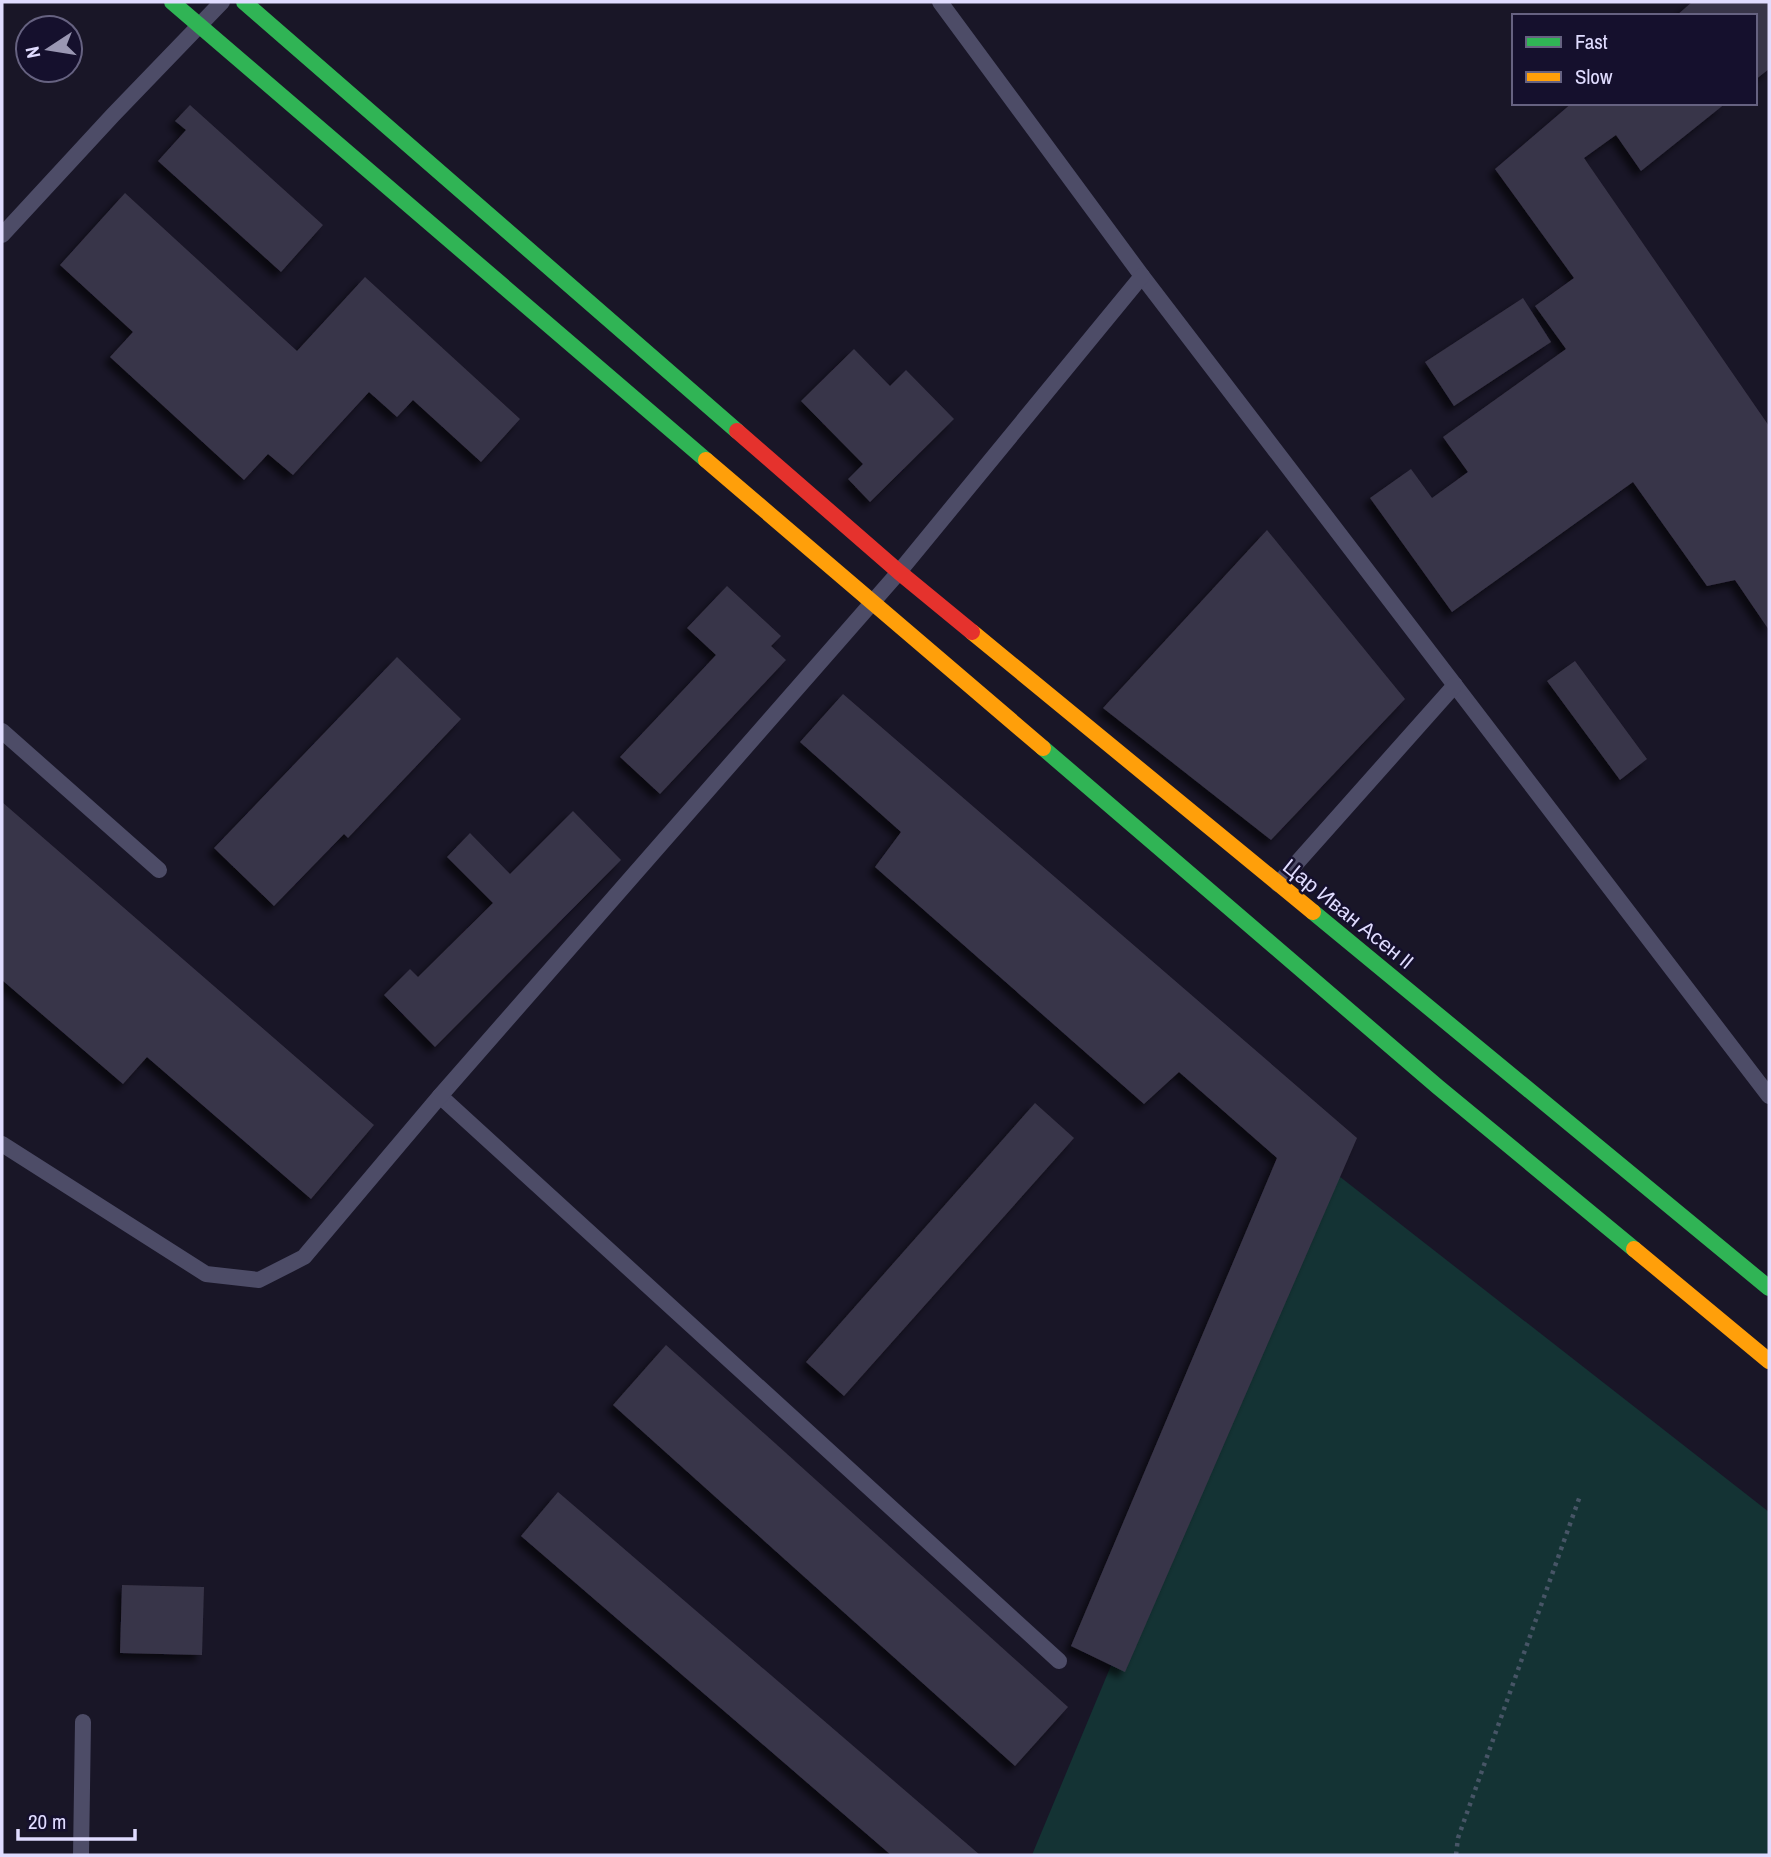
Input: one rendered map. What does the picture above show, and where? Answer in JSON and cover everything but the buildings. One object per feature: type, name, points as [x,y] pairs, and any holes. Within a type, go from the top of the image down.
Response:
[{"type":"street","points":[[172,2],[912,639],[1438,1087],[1769,1361]]},
{"type":"street","name":"Цар Иван Асен II","points":[[244,2],[899,572],[1769,1288]]},
{"type":"lane","points":[[2,235],[222,2]]},
{"type":"lane","points":[[940,2],[1142,276],[1769,1097]]},
{"type":"lane","points":[[2,1144],[206,1274],[259,1280],[304,1257],[440,1096],[872,604],[1142,276]]},
{"type":"lane","points":[[1278,884],[1454,685]]},
{"type":"lane","points":[[2,731],[159,870]]},
{"type":"lane","points":[[440,1096],[1059,1661]]},
{"type":"lane","points":[[81,1855],[83,1722]]},
{"type":"path","points":[[1456,1855],[1458,1838],[1580,1496]]},
{"type":"green space","points":[[1321,1162],[1769,1512],[1769,1855],[1032,1855]]},
{"type":"traffic: fast","points":[[172,2],[706,460]]},
{"type":"traffic: fast","points":[[244,2],[737,431]]},
{"type":"traffic: fast","points":[[1043,748],[1438,1087],[1634,1249]]},
{"type":"traffic: fast","points":[[1313,912],[1769,1288]]},
{"type":"traffic: slow","points":[[706,460],[1043,748]]},
{"type":"traffic: slow","points":[[972,632],[1313,912]]},
{"type":"traffic: slow","points":[[1634,1249],[1769,1361]]},
{"type":"traffic: jam","points":[[737,431],[972,632]]}]
